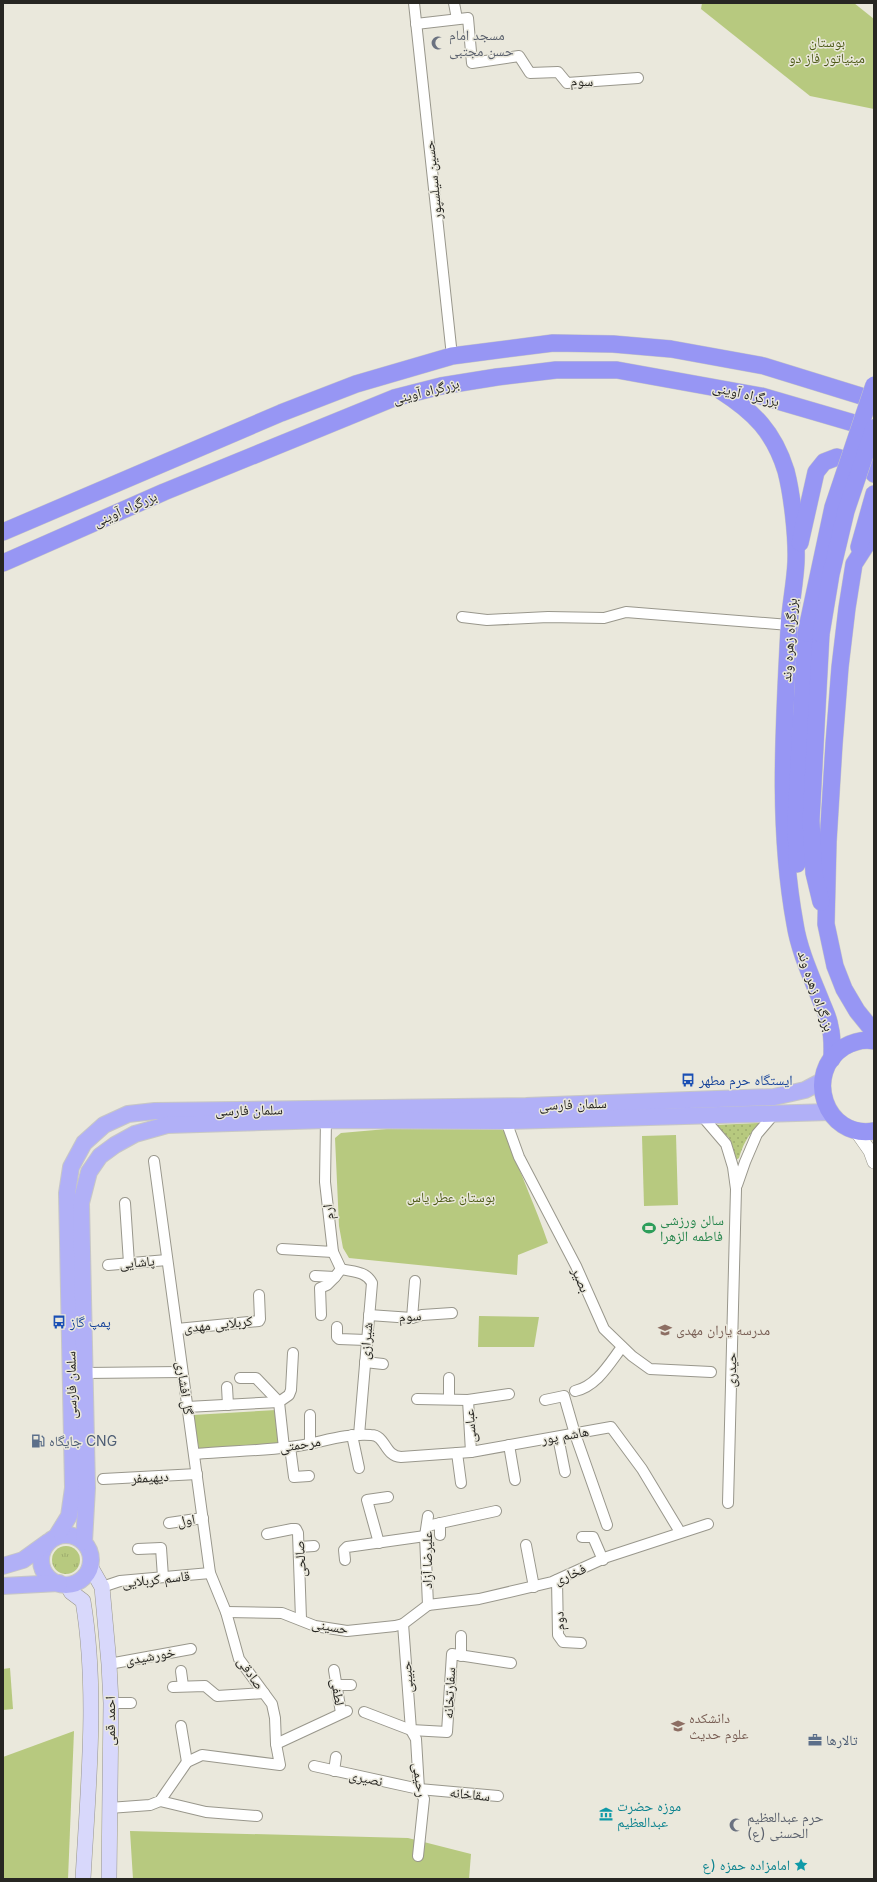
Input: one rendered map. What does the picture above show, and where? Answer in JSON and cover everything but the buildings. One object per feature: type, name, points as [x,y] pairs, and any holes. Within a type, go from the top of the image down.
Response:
[{"type":"highway","name":"بزرگراه آوینی","points":[[3,532],[281,413],[356,384],[452,356],[553,342],[671,348],[764,366],[874,400]]},
{"type":"highway","name":"بزرگراه آوینی","points":[[3,563],[164,492],[394,398],[441,386],[497,377],[556,370],[617,370],[761,396],[874,429]]},
{"type":"highway","name":"بزرگراه زهره وند","points":[[795,924],[798,875],[796,819],[813,633],[833,507],[874,385]]},
{"type":"highway","name":"بزرگراه زهره وند","points":[[712,386],[751,413],[766,428],[777,448],[786,471],[792,500],[796,561],[789,625],[783,755],[783,829],[795,924],[806,963],[830,1026],[833,1043],[832,1059]]},
{"type":"highway","name":"بزرگراه زهره وند","points":[[874,429],[846,510],[831,574],[813,633],[811,821],[814,873],[834,966],[844,989],[857,1011],[874,1032]]},
{"type":"highway","points":[[796,561],[816,472],[824,462],[837,457],[869,467],[874,474]]},
{"type":"highway","points":[[854,564],[874,494]]},
{"type":"highway","name":"بزرگراه زهره وند","points":[[826,924],[828,842],[839,674],[854,564],[874,533]]},
{"type":"highway","points":[[874,1041],[859,1041],[848,1045],[839,1051],[825,1069],[822,1082],[825,1103],[830,1112],[846,1126],[856,1130],[874,1131]]},
{"type":"main road","name":"سلمان فارسی","points":[[3,1566],[22,1560],[53,1539],[69,1516],[73,1488],[67,1193],[71,1167],[84,1143],[104,1125],[128,1114],[155,1111],[526,1106],[774,1097],[805,1090],[822,1082]]},
{"type":"main road","name":"سلمان فارسی","points":[[84,1542],[87,1488],[81,1203],[88,1172],[100,1156],[115,1144],[136,1134],[167,1125],[326,1120],[506,1121],[830,1112]]},
{"type":"main road","points":[[3,1586],[63,1584],[81,1579],[90,1566],[90,1554],[84,1542],[71,1535],[53,1539],[45,1547],[41,1561],[47,1575],[63,1584]]},
{"type":"main road","name":"احمد قمی","points":[[90,1566],[102,1587],[109,1664],[111,1703],[109,1879]]},
{"type":"main road","name":"احمد قمی","points":[[63,1584],[83,1601],[89,1634],[90,1751],[83,1879]]},
{"type":"street","name":"حسین سیلسپور","points":[[414,3],[452,356]]},
{"type":"street","points":[[416,24],[456,20],[454,3]]},
{"type":"street","name":"سوم","points":[[456,20],[468,18],[472,63],[519,56],[530,73],[558,72],[567,83],[638,78]]},
{"type":"street","points":[[462,618],[487,620],[604,618],[626,612],[789,625]]},
{"type":"street","points":[[736,1189],[745,1162],[757,1134],[775,1113]]},
{"type":"street","points":[[702,1116],[726,1144],[733,1167],[736,1189]]},
{"type":"street","name":"ارم","points":[[326,1120],[325,1182],[333,1252],[338,1273]]},
{"type":"street","name":"بصیر","points":[[506,1121],[519,1157],[576,1266],[597,1318],[604,1329],[622,1347],[650,1369],[711,1372]]},
{"type":"street","points":[[856,1130],[870,1151],[874,1162]]},
{"type":"street","name":"گل افشاری","points":[[154,1162],[182,1372],[195,1454],[210,1573],[226,1612]]},
{"type":"street","name":"حیدری","points":[[728,1503],[736,1189]]},
{"type":"street","points":[[125,1203],[129,1263]]},
{"type":"street","points":[[282,1250],[333,1252]]},
{"type":"street","name":"پاشایی","points":[[108,1265],[167,1260]]},
{"type":"street","points":[[315,1276],[338,1273]]},
{"type":"street","points":[[318,1310],[320,1288],[327,1285],[338,1273]]},
{"type":"street","name":"شیرازی","points":[[338,1273],[363,1273],[370,1278],[372,1283],[365,1362],[355,1435],[358,1468]]},
{"type":"street","points":[[412,1318],[416,1281]]},
{"type":"street","name":"کربلایی مهدی","points":[[177,1328],[259,1321],[259,1295]]},
{"type":"street","name":"سوم","points":[[368,1315],[412,1318],[422,1315],[452,1313]]},
{"type":"street","points":[[337,1327],[337,1337],[339,1339],[366,1340]]},
{"type":"street","points":[[575,1391],[583,1389],[595,1382],[622,1347]]},
{"type":"street","points":[[187,1407],[279,1402],[289,1395],[291,1390],[293,1353]]},
{"type":"street","points":[[365,1362],[383,1364]]},
{"type":"street","points":[[84,1372],[182,1372]]},
{"type":"street","points":[[240,1378],[256,1378],[279,1402],[294,1477],[309,1476]]},
{"type":"street","points":[[449,1378],[449,1399]]},
{"type":"street","points":[[227,1387],[228,1405]]},
{"type":"street","name":"عباسی","points":[[417,1399],[468,1400],[509,1394]]},
{"type":"street","points":[[545,1400],[564,1396],[574,1434],[607,1525]]},
{"type":"street","name":"عباسی","points":[[468,1400],[472,1452]]},
{"type":"street","points":[[310,1415],[310,1444]]},
{"type":"street","name":"هاشم پور","points":[[394,1457],[472,1452],[611,1427],[642,1469],[680,1532]]},
{"type":"street","name":"مرحمتی","points":[[195,1454],[287,1447],[355,1435],[373,1434],[379,1437],[390,1454],[394,1457]]},
{"type":"street","points":[[558,1437],[565,1472]]},
{"type":"street","points":[[509,1445],[515,1480]]},
{"type":"street","points":[[457,1453],[461,1483]]},
{"type":"street","name":"دیهیمفر","points":[[103,1479],[197,1474]]},
{"type":"street","points":[[379,1542],[367,1500],[388,1497]]},
{"type":"street","points":[[345,1560],[344,1548],[379,1542],[426,1531],[440,1523],[496,1511]]},
{"type":"street","name":"علیرضا آزاد","points":[[428,1516],[426,1531],[428,1605]]},
{"type":"street","name":"اول","points":[[169,1523],[203,1518]]},
{"type":"street","points":[[440,1523],[440,1535]]},
{"type":"street","name":"فخاری","points":[[428,1605],[479,1599],[534,1587],[557,1580],[602,1560],[680,1532],[708,1524]]},
{"type":"street","name":"صالحی","points":[[267,1534],[296,1529],[298,1533],[301,1620]]},
{"type":"street","points":[[582,1537],[593,1537],[602,1560]]},
{"type":"street","points":[[526,1545],[534,1587]]},
{"type":"street","points":[[299,1547],[314,1546]]},
{"type":"street","points":[[138,1549],[161,1548],[163,1577]]},
{"type":"street","name":"قاسم کربلایی","points":[[102,1587],[120,1581],[210,1573]]},
{"type":"street","name":"دوم","points":[[557,1580],[558,1635],[563,1642],[581,1642]]},
{"type":"street","name":"حسینی","points":[[226,1612],[282,1613],[315,1626],[347,1631],[403,1624],[428,1605]]},
{"type":"street","name":"صادقی","points":[[187,1762],[202,1755],[280,1765],[276,1744],[276,1718],[272,1704],[239,1659],[226,1612]]},
{"type":"street","name":"حبیبی","points":[[403,1624],[410,1730]]},
{"type":"street","points":[[461,1636],[461,1656]]},
{"type":"street","name":"خورشیدی","points":[[109,1664],[190,1649]]},
{"type":"street","name":"سفارتخانه","points":[[410,1730],[447,1732],[452,1654],[511,1663]]},
{"type":"street","name":"لطفی","points":[[276,1744],[344,1712],[336,1685],[334,1670]]},
{"type":"street","points":[[181,1671],[183,1686]]},
{"type":"street","points":[[336,1685],[351,1684]]},
{"type":"street","points":[[172,1686],[205,1686],[217,1696],[264,1693]]},
{"type":"street","points":[[111,1703],[131,1703]]},
{"type":"street","points":[[364,1712],[410,1730]]},
{"type":"street","points":[[109,1808],[150,1805],[160,1801],[187,1762],[181,1726]]},
{"type":"street","name":"رحیمی","points":[[410,1730],[416,1739],[419,1789],[424,1799],[418,1856]]},
{"type":"street","points":[[334,1771],[336,1757]]},
{"type":"street","name":"نصیری","points":[[314,1766],[419,1789]]},
{"type":"street","name":"سقاخانه","points":[[419,1789],[498,1796]]},
{"type":"street","points":[[160,1801],[206,1812],[257,1816]]},
{"type":"green space","name":"بوستان مینیاتور فاز دو","points":[[702,3],[854,3],[874,19],[874,109],[810,96],[701,9]]},
{"type":"green space","points":[[758,1123],[758,1126],[746,1141],[739,1158],[736,1160],[729,1138],[715,1125]]},
{"type":"green space","name":"بوستان عطر یاس","points":[[421,1126],[493,1127],[505,1131],[548,1243],[518,1255],[517,1275],[349,1258],[343,1248],[339,1226],[335,1138],[341,1133]]},
{"type":"green space","points":[[676,1135],[678,1205],[644,1206],[642,1136]]},
{"type":"green space","points":[[479,1316],[539,1317],[534,1347],[478,1347]]},
{"type":"green space","points":[[276,1410],[280,1444],[199,1449],[193,1415]]},
{"type":"green space","points":[[66,1546],[76,1550],[80,1560],[76,1570],[66,1574],[56,1570],[52,1560],[56,1550]]},
{"type":"green space","points":[[10,1668],[13,1709],[3,1710],[3,1669]]},
{"type":"green space","points":[[74,1731],[68,1879],[3,1879],[3,1757]]},
{"type":"green space","points":[[130,1831],[408,1838],[471,1854],[469,1879],[133,1879]]},
{"type":"place","name":"مسجد امام حسن مجتبی","points":[[438,43]]},
{"type":"place","name":"ایستگاه حرم مطهر","points":[[688,1080]]},
{"type":"place","name":"سالن ورزشی فاطمه الزهرا","points":[[649,1228]]},
{"type":"place","name":"پمپ گاز","points":[[59,1322]]},
{"type":"place","name":"مدرسه یاران مهدی","points":[[665,1330]]},
{"type":"place","name":"جایگاه CNG","points":[[38,1441]]},
{"type":"place","name":"دانشکده علوم حدیث","points":[[678,1726]]},
{"type":"place","name":"تالارها","points":[[815,1740]]},
{"type":"place","name":"موزه حضرت عبدالعظیم","points":[[606,1814]]},
{"type":"place","name":"حرم عبدالعظیم الحسنی (ع)","points":[[736,1825]]},
{"type":"place","name":"امامزاده حمزه (ع","points":[[801,1865]]}]
